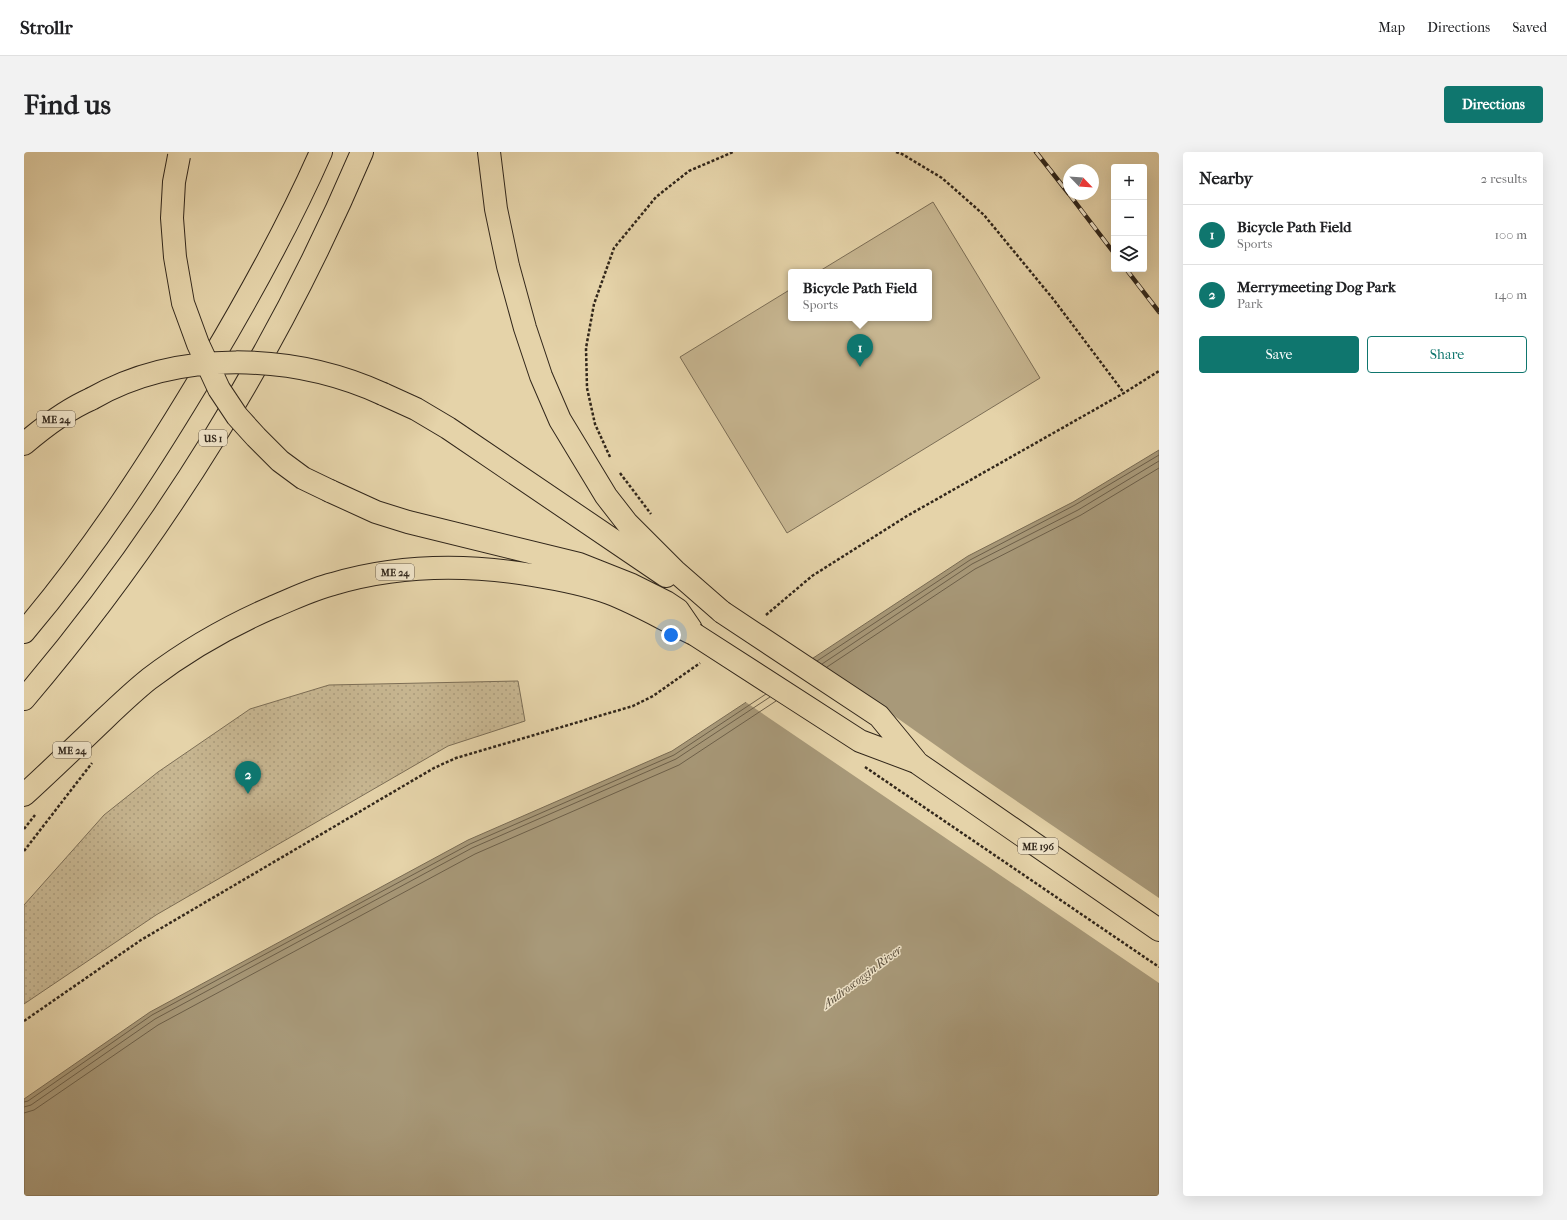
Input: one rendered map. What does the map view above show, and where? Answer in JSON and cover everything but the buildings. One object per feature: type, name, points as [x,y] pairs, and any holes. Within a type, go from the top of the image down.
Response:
[{"type":"highway","points":[[24,632],[82,559],[168,434],[245,303],[281,236],[321,152]]},
{"type":"highway","name":"US 1","points":[[24,699],[128,566],[214,438],[252,374],[292,300],[324,236],[362,152]]},
{"type":"highway","points":[[489,152],[496,209],[508,266],[525,328],[541,376],[560,420],[606,496],[627,523],[670,566],[722,612]]},
{"type":"highway","points":[[179,154],[174,182],[172,218],[175,256],[183,303],[198,344],[220,389],[237,416],[280,461],[302,478],[371,510],[408,522],[556,557],[599,571],[632,585],[666,602],[678,610],[687,639]]},
{"type":"highway","name":"ME 24","points":[[24,444],[75,406],[106,390],[148,375],[185,367],[233,363],[274,365],[318,372],[363,385],[416,409],[448,428],[615,542],[722,612]]},
{"type":"highway","name":"ME 24","points":[[24,795],[119,705],[174,660],[224,630],[248,618],[313,590],[348,580],[398,571],[451,567],[497,570],[564,581],[608,593],[687,639]]},
{"type":"highway","name":"ME 196","points":[[722,612],[879,716],[916,762]]},
{"type":"highway","name":"ME 196","points":[[687,639],[860,741],[916,762],[1159,930]]},
{"type":"path","points":[[613,464],[595,424],[587,388],[586,348],[594,304],[614,248],[656,197],[689,171],[733,152]]},
{"type":"path","points":[[896,152],[902,154],[942,178],[984,215],[1054,300],[1124,393]]},
{"type":"path","points":[[764,617],[812,576],[907,516],[1124,393],[1159,371]]},
{"type":"path","points":[[617,470],[654,517]]},
{"type":"path","points":[[662,634],[669,638],[687,639]]},
{"type":"path","points":[[24,1021],[141,940],[434,768],[456,758],[633,706],[653,696],[706,658]]},
{"type":"path","points":[[24,851],[93,762]]},
{"type":"path","points":[[862,765],[1159,966]]},
{"type":"shaded area","points":[[933,202],[1040,378],[787,533],[680,357],[788,291],[788,321],[932,321],[932,269],[823,269]]},
{"type":"shaded area","points":[[518,681],[525,721],[448,746],[156,915],[24,1004],[24,905],[104,815],[158,772],[250,709],[329,685]]},
{"type":"water","name":"Androscoggin River","points":[[1159,450],[1159,1196],[24,1196],[24,1099],[150,1012],[468,840],[672,751],[968,556],[1073,502]]},
{"type":"pier","points":[[811,657],[965,766],[1159,898],[1159,983],[744,701]]},
{"type":"railway","points":[[1036,152],[1063,186]]},
{"type":"railway","points":[[1074,200],[1111,249]]},
{"type":"railway","points":[[1128,272],[1159,312]]},
{"type":"place","name":"Bicycle Path Field","points":[[860,367]]},
{"type":"place","name":"Merrymeeting Dog Park","points":[[248,794]]}]
